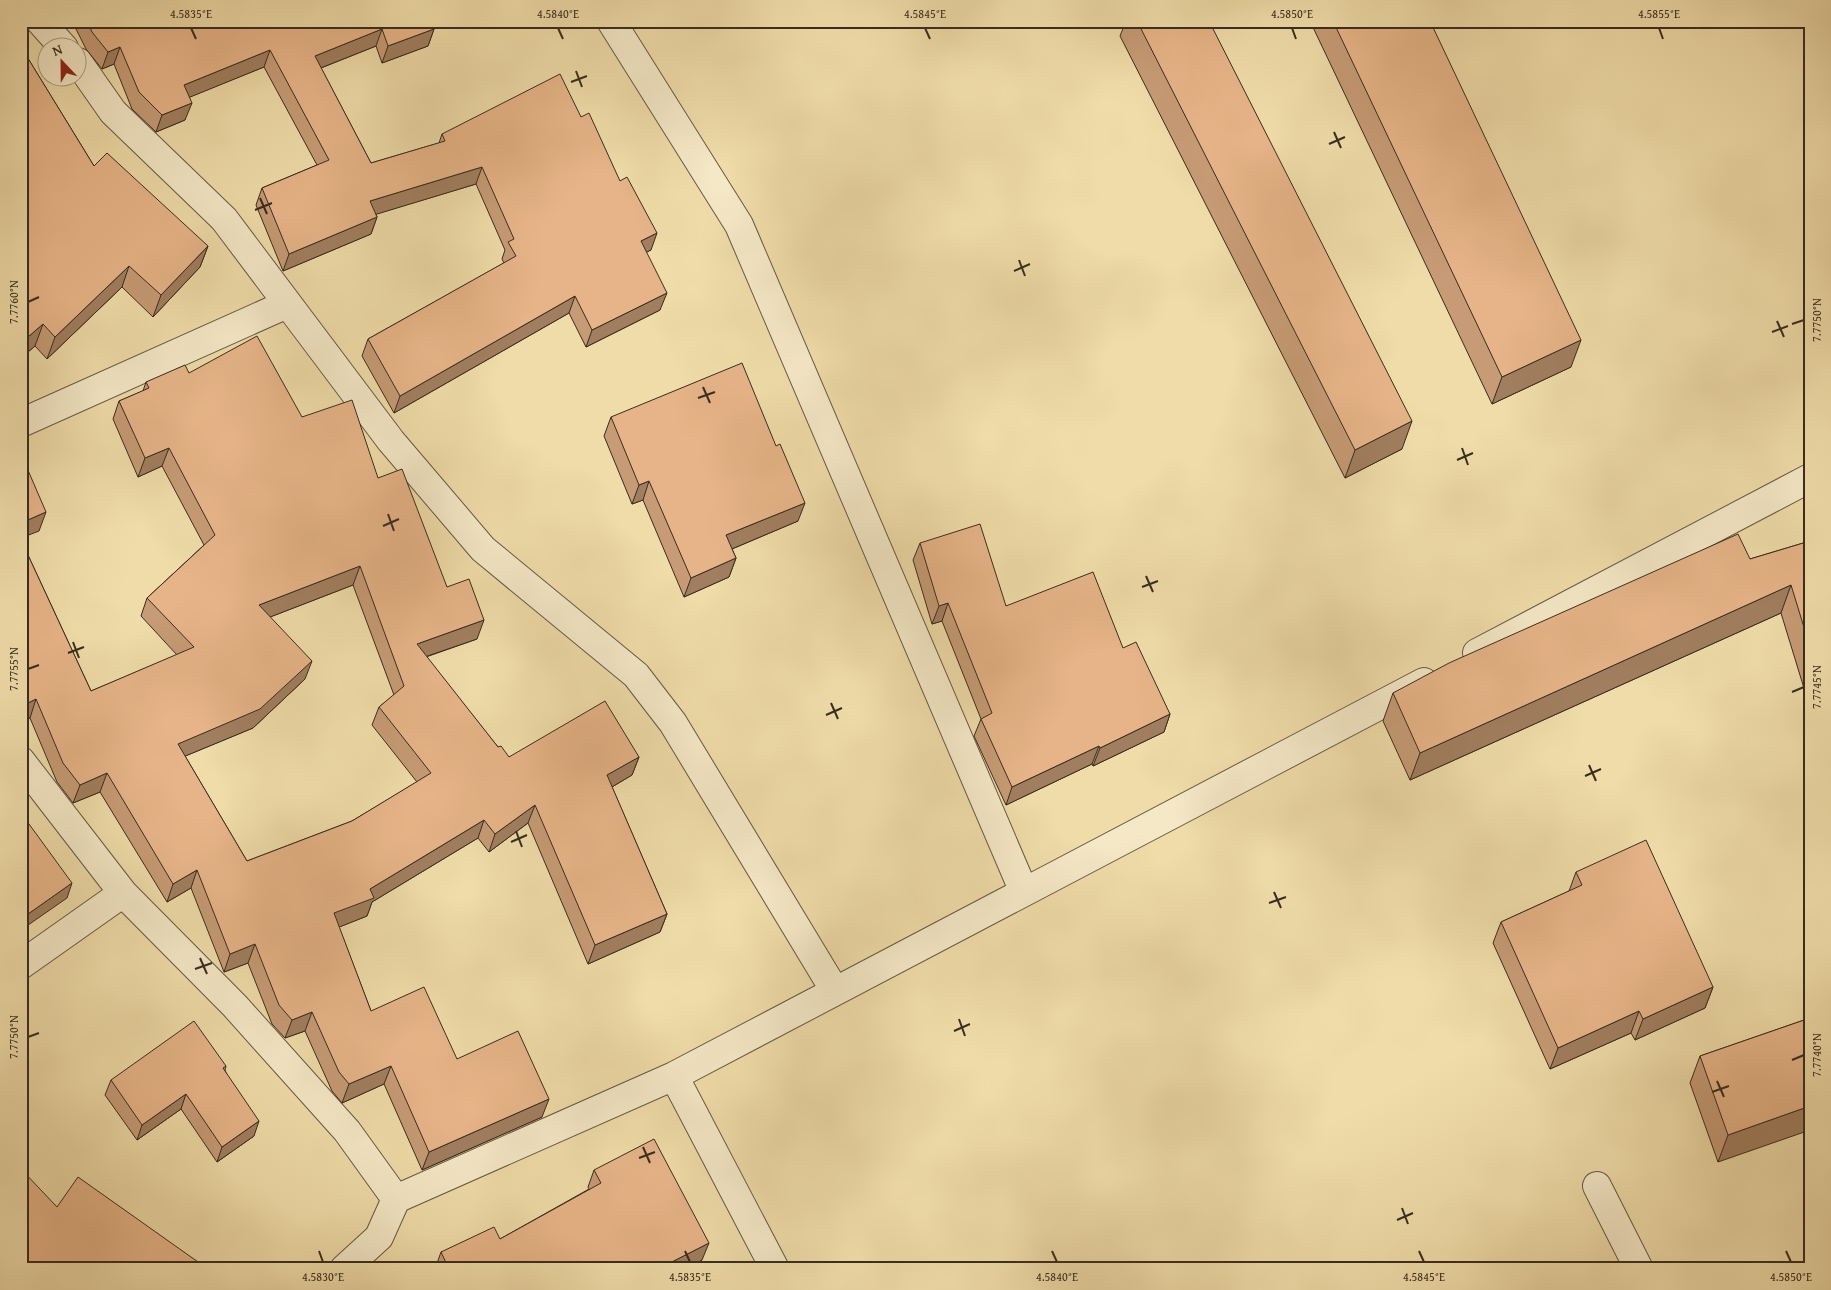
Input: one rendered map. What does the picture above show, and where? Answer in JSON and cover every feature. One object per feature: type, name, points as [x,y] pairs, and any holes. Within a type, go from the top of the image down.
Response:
[{"type":"street","points":[[40,21],[55,38]]},
{"type":"street","points":[[612,21],[738,226],[1024,892]]},
{"type":"street","points":[[88,76],[113,112],[224,219],[392,442],[482,549],[636,675],[673,723],[835,991]]},
{"type":"street","points":[[21,423],[287,304]]},
{"type":"street","points":[[344,1269],[379,1237],[396,1199],[674,1076],[1810,478]]},
{"type":"street","points":[[21,761],[123,894],[235,1006],[347,1131],[396,1199]]},
{"type":"street","points":[[21,965],[123,894]]},
{"type":"street","points":[[674,1076],[776,1269]]},
{"type":"street","points":[[1597,1186],[1639,1269]]},
{"type":"building","points":[[87,21],[431,21],[434,29],[388,46],[382,29],[315,56],[371,163],[445,141],[442,134],[560,74],[581,117],[589,113],[620,181],[627,177],[657,233],[641,241],[667,293],[592,330],[575,296],[400,396],[368,339],[516,256],[508,242],[514,239],[482,167],[370,201],[377,217],[289,254],[262,188],[329,160],[270,50],[184,85],[192,103],[162,115],[139,92],[120,47],[108,52],[92,32]]},
{"type":"building","points":[[1137,21],[1209,21],[1412,421],[1355,450]]},
{"type":"building","points":[[1333,21],[1430,21],[1581,340],[1502,377]]},
{"type":"building","points":[[21,47],[38,75],[38,88],[46,88],[94,166],[107,153],[208,246],[161,295],[129,266],[55,337],[43,324],[21,343],[21,180],[26,176],[21,168]]},
{"type":"building","points":[[257,336],[302,417],[352,400],[378,478],[402,469],[447,587],[469,579],[484,620],[417,644],[498,747],[501,746],[509,757],[605,701],[639,757],[607,775],[667,914],[595,945],[535,805],[495,834],[484,820],[370,889],[374,898],[334,913],[371,1011],[424,987],[457,1059],[518,1031],[549,1099],[429,1152],[391,1066],[349,1084],[339,1072],[312,1012],[292,1020],[279,1005],[255,944],[230,954],[197,870],[173,884],[107,773],[80,785],[63,763],[36,699],[22,706],[21,703],[21,540],[91,691],[194,647],[147,598],[215,535],[169,448],[145,458],[119,401],[149,388],[146,382],[185,365],[189,373]],"holes":[[[360,566],[404,686],[379,707],[431,773],[352,821],[247,861],[178,744],[260,709],[312,661],[259,605]]]},
{"type":"building","points":[[742,363],[776,446],[780,444],[805,503],[726,535],[736,558],[691,578],[649,481],[639,485],[611,417]]},
{"type":"building","points":[[21,454],[46,512],[21,523]]},
{"type":"building","points":[[980,524],[1006,606],[1093,572],[1123,648],[1136,642],[1170,714],[1100,748],[1099,746],[1012,787],[981,719],[992,713],[948,603],[939,606],[920,543]]},
{"type":"building","points":[[1738,534],[1750,559],[1810,541],[1810,647],[1791,585],[1420,753],[1393,693],[1449,663]]},
{"type":"building","points":[[21,813],[72,883],[21,919]]},
{"type":"building","points":[[1646,840],[1713,987],[1643,1019],[1639,1011],[1558,1048],[1501,922],[1582,885],[1576,872]]},
{"type":"building","points":[[1810,1018],[1810,1106],[1728,1135],[1700,1056]]},
{"type":"building","points":[[194,1021],[226,1066],[223,1068],[259,1121],[222,1147],[186,1094],[142,1125],[111,1080]]},
{"type":"building","points":[[654,1139],[709,1243],[658,1269],[449,1269],[441,1252],[494,1227],[500,1239],[601,1183],[594,1170]]},
{"type":"building","points":[[21,1169],[57,1207],[78,1177],[208,1269],[21,1269]]},
{"type":"building","points":[[1544,1264],[1546,1269],[1533,1269]]}]
